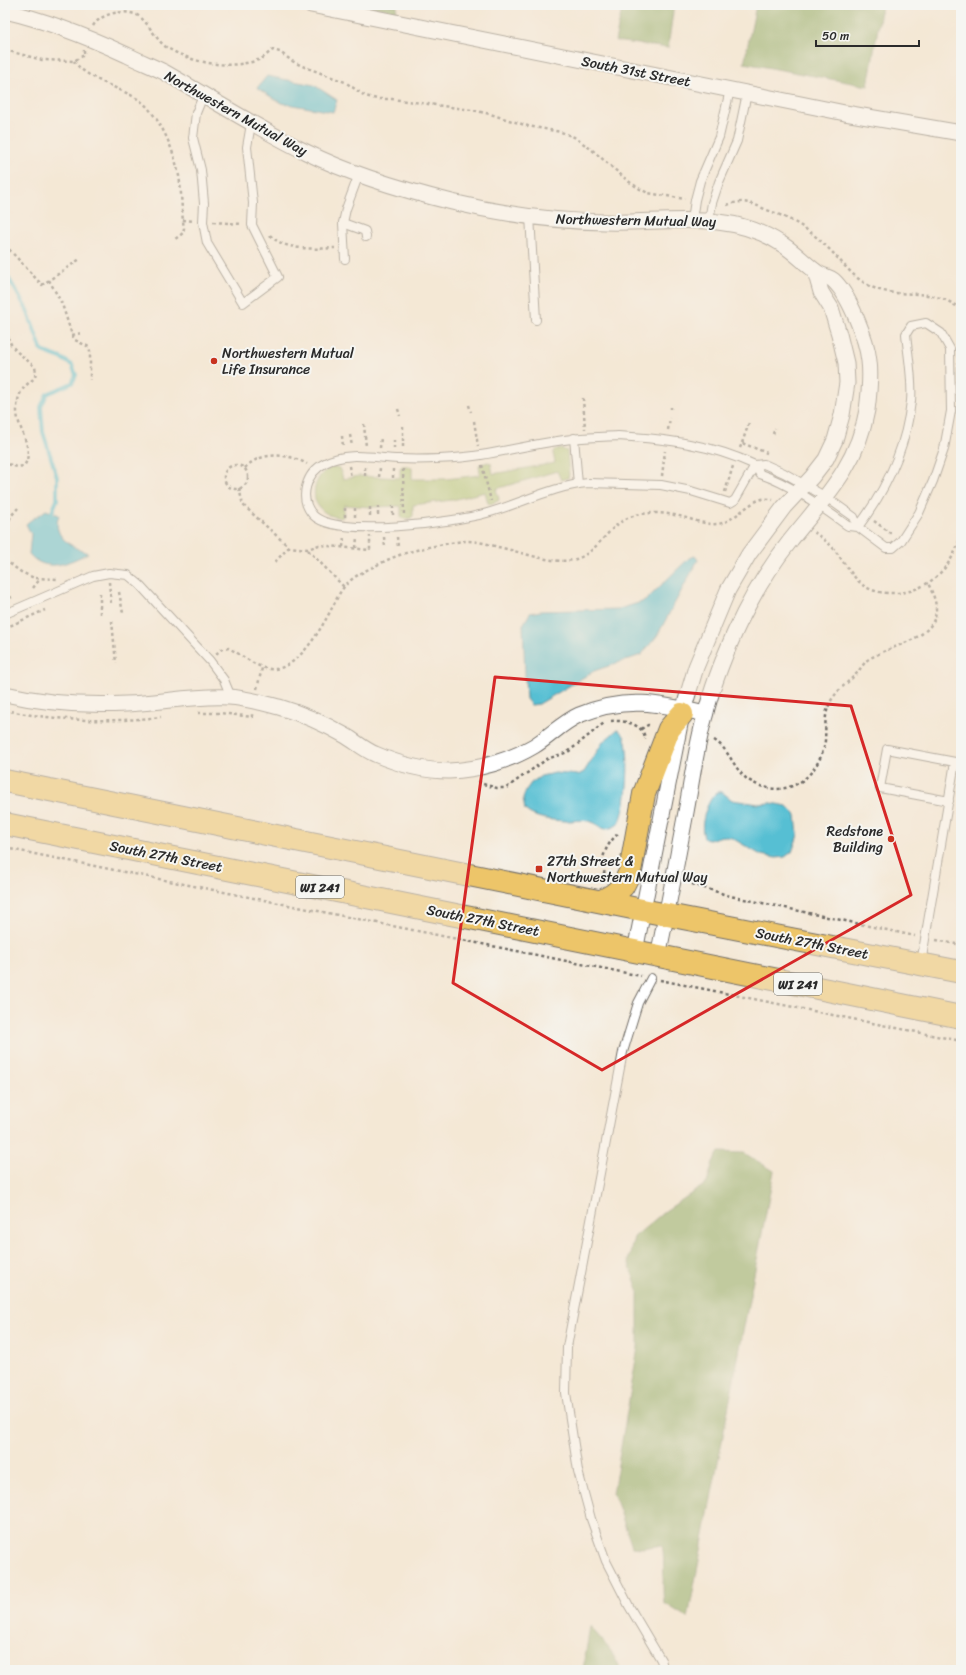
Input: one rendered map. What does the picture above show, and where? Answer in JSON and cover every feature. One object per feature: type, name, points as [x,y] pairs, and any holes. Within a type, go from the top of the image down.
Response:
[{"type":"main road","points":[[602,892],[614,894],[623,886],[630,872],[644,794],[669,729],[682,711]]},
{"type":"main road","name":"South 27th Street","points":[[5,781],[602,892],[642,910],[961,972]]},
{"type":"main road","name":"South 27th Street","points":[[5,824],[961,1017]]},
{"type":"street","name":"South 31st Street","points":[[311,5],[845,113],[961,133]]},
{"type":"street","name":"Northwestern Mutual Way","points":[[5,11],[30,17],[88,37],[162,71],[251,124],[311,155],[359,174],[410,191],[456,203],[530,216],[602,222],[709,220],[750,228],[778,241],[802,258],[816,271],[834,281],[849,302],[862,331],[869,360],[867,410],[860,439],[848,467],[767,571],[750,602],[717,677],[705,714],[658,956]]},
{"type":"street","points":[[634,951],[682,711],[696,667],[728,590],[749,554],[784,507],[826,459],[835,440],[842,415],[847,383],[846,363],[831,308],[821,292],[816,271]]},
{"type":"street","points":[[5,694],[46,701],[90,705],[127,704],[180,698],[231,697],[281,708],[312,718],[347,737],[373,754],[408,766],[451,771],[478,768],[510,758],[533,747],[577,716],[610,705],[638,702],[661,704],[682,711],[705,714]]},
{"type":"lane","points":[[692,220],[694,200],[700,180],[720,137],[730,90]]},
{"type":"lane","points":[[709,220],[712,203],[719,182],[737,141],[747,93]]},
{"type":"lane","points":[[203,96],[196,113],[193,138],[201,170],[204,203],[203,222],[207,243],[243,303],[278,277],[252,225],[253,203],[247,147],[251,124]]},
{"type":"lane","points":[[345,259],[343,223],[346,209],[359,174]]},
{"type":"lane","points":[[530,216],[536,320]]},
{"type":"lane","points":[[343,223],[365,231],[366,237]]},
{"type":"lane","points":[[755,465],[735,500],[730,503],[691,491],[661,485],[578,484],[493,511],[431,523],[404,526],[344,526],[326,523],[317,518],[311,512],[307,504],[305,493],[308,480],[316,469],[325,463],[338,458],[366,456],[417,459],[480,455],[574,438],[618,436],[667,439],[702,446],[730,454],[755,465],[764,464],[822,501],[848,526],[858,527],[886,548],[892,548],[901,541],[919,514],[933,481],[944,449],[951,411],[950,349],[941,333],[926,323],[912,326],[906,334],[911,380],[911,401],[905,436],[897,462],[882,492],[858,527]]},
{"type":"lane","points":[[574,438],[578,484]]},
{"type":"lane","points":[[5,614],[93,576],[109,573],[128,575],[140,585],[210,661],[224,680],[231,697]]},
{"type":"lane","points":[[921,964],[949,801],[955,762],[887,749],[880,788],[949,801]]},
{"type":"lane","points":[[651,978],[638,1003],[623,1052],[567,1347],[566,1393],[578,1471],[591,1519],[606,1561],[629,1606],[661,1660],[664,1670]]},
{"type":"path","points":[[93,27],[96,21],[114,13],[137,15],[142,19],[156,38],[166,47],[196,60],[219,65],[236,65],[259,60],[273,50],[280,52],[302,66],[345,82],[365,96],[377,99],[392,99],[472,110],[528,126],[561,132],[574,137],[591,149],[628,181],[640,189],[648,193],[687,199]]},
{"type":"path","points":[[5,50],[42,60],[74,61],[84,55],[84,48]]},
{"type":"path","points":[[74,61],[77,66],[106,84],[136,98],[149,108],[166,133],[179,176],[184,228],[183,233],[174,240]]},
{"type":"path","points":[[727,205],[737,201],[746,202],[787,217],[809,230],[828,247],[853,274],[871,286],[882,291],[896,294],[936,296],[949,301],[961,309]]},
{"type":"path","points":[[5,245],[42,285],[80,260]]},
{"type":"path","points":[[50,280],[62,304],[72,335],[75,340],[88,347],[90,351],[90,380]]},
{"type":"path","points":[[5,319],[7,337],[15,351],[35,367],[37,373],[35,378],[23,389],[19,396],[17,409],[18,422],[26,441],[28,455],[27,461],[24,466],[17,467],[5,463]]},
{"type":"path","points":[[72,335],[82,333]]},
{"type":"path","points":[[583,398],[585,424]]},
{"type":"path","points":[[469,405],[471,412]]},
{"type":"path","points":[[398,409],[400,416]]},
{"type":"path","points":[[668,430],[670,418]]},
{"type":"path","points":[[474,421],[478,446]]},
{"type":"path","points":[[742,443],[749,423]]},
{"type":"path","points":[[364,424],[366,435]]},
{"type":"path","points":[[403,426],[403,449]]},
{"type":"path","points":[[773,434],[775,428]]},
{"type":"path","points":[[661,485],[665,448]]},
{"type":"path","points":[[245,468],[250,462],[264,457],[285,456],[298,459],[316,469]]},
{"type":"path","points":[[482,464],[493,511]]},
{"type":"path","points":[[722,501],[734,464]]},
{"type":"path","points":[[237,465],[245,468],[248,474],[245,485],[235,488],[228,485],[225,474],[229,467],[237,465]]},
{"type":"path","points":[[403,467],[404,526]]},
{"type":"path","points":[[239,488],[243,506],[289,547],[308,550],[319,545],[370,550]]},
{"type":"path","points":[[216,655],[222,649],[228,648],[262,668],[280,669],[296,660],[312,640],[344,587],[356,576],[379,563],[416,549],[468,541],[497,546],[550,559],[565,561],[574,560],[593,549],[614,528],[633,516],[646,514],[674,515],[709,524],[719,524],[730,520],[755,501],[763,498],[778,502]]},
{"type":"path","points":[[5,531],[11,516],[18,508]]},
{"type":"path","points":[[810,529],[831,546],[863,585],[873,591],[897,594],[911,591],[928,583],[945,568],[955,554],[961,533]]},
{"type":"path","points":[[276,562],[289,547]]},
{"type":"path","points":[[308,550],[344,587]]},
{"type":"path","points":[[5,560],[27,575],[40,579],[61,579]]},
{"type":"path","points":[[33,588],[40,579]]},
{"type":"path","points":[[109,582],[111,604]]},
{"type":"path","points":[[711,738],[719,743],[738,771],[753,783],[764,787],[779,789],[793,787],[803,781],[812,771],[820,758],[824,746],[829,704],[834,696],[856,674],[866,661],[914,638],[929,628],[934,620],[936,610],[935,599],[928,583]]},
{"type":"path","points":[[119,592],[123,613]]},
{"type":"path","points":[[100,593],[100,614]]},
{"type":"path","points":[[5,600],[12,597]]},
{"type":"path","points":[[5,628],[45,610]]},
{"type":"path","points":[[112,621],[116,663]]},
{"type":"path","points":[[256,692],[262,668]]},
{"type":"path","points":[[5,848],[961,1041]]},
{"type":"path","points":[[602,892],[605,868]]},
{"type":"path","points":[[692,884],[730,896],[961,945]]},
{"type":"highlighted area","points":[[495,677],[851,706],[911,895],[602,1070],[453,983]]},
{"type":"green space","points":[[365,5],[397,5],[396,12]]},
{"type":"green space","points":[[623,5],[674,5],[668,48],[615,41]]},
{"type":"green space","points":[[756,5],[882,5],[868,86],[744,63]]},
{"type":"green space","points":[[560,448],[567,451],[568,478],[561,480],[557,471],[496,489],[499,499],[498,501],[490,504],[488,503],[485,492],[452,500],[413,505],[413,516],[411,518],[403,519],[401,516],[401,506],[370,507],[344,505],[343,517],[341,518],[327,514],[319,507],[315,497],[315,488],[318,479],[324,472],[332,468],[340,468],[343,479],[359,476],[400,478],[400,468],[402,466],[409,466],[412,468],[412,479],[446,479],[480,475],[479,465],[488,462],[491,463],[493,474],[555,463],[553,453],[555,450]]},
{"type":"green space","points":[[719,1152],[744,1153],[774,1171],[688,1618],[664,1603],[664,1560],[662,1545],[642,1548],[632,1547],[613,1493],[638,1347],[638,1290],[628,1261],[634,1237],[665,1211],[707,1183],[713,1162]]},
{"type":"green space","points":[[590,1626],[611,1651],[621,1670],[583,1670]]},
{"type":"water","points":[[267,76],[314,85],[337,100],[333,112],[281,103],[257,88]]},
{"type":"water","points":[[46,510],[59,515],[57,522],[58,529],[64,540],[88,553],[58,565],[43,564],[29,554],[31,534],[26,524]]},
{"type":"water","points":[[695,556],[698,560],[657,636],[641,655],[594,671],[539,704],[531,705],[526,699],[523,625],[530,613],[541,611],[619,609],[645,601],[689,558]]},
{"type":"water","points":[[618,729],[624,736],[626,743],[628,767],[624,809],[621,819],[617,825],[605,829],[589,821],[549,819],[539,817],[525,810],[523,798],[531,783],[541,776],[555,773],[578,775],[584,772],[603,742]]},
{"type":"water","points":[[717,792],[722,792],[732,800],[758,804],[772,803],[787,806],[796,815],[798,835],[792,852],[785,857],[776,858],[761,855],[732,838],[722,836],[709,840],[705,839],[703,834],[703,821],[707,807]]},
{"type":"waterway","points":[[5,272],[27,310],[42,351],[61,358],[72,365],[76,375],[72,383],[47,394],[41,407],[43,432],[57,477],[57,500],[52,512]]},
{"type":"place","name":"Northwestern Mutual Life Insurance","points":[[214,361]]},
{"type":"place","name":"Redstone Building","points":[[891,839]]},
{"type":"place","name":"27th Street & Northwestern Mutual Way","points":[[539,869]]}]
